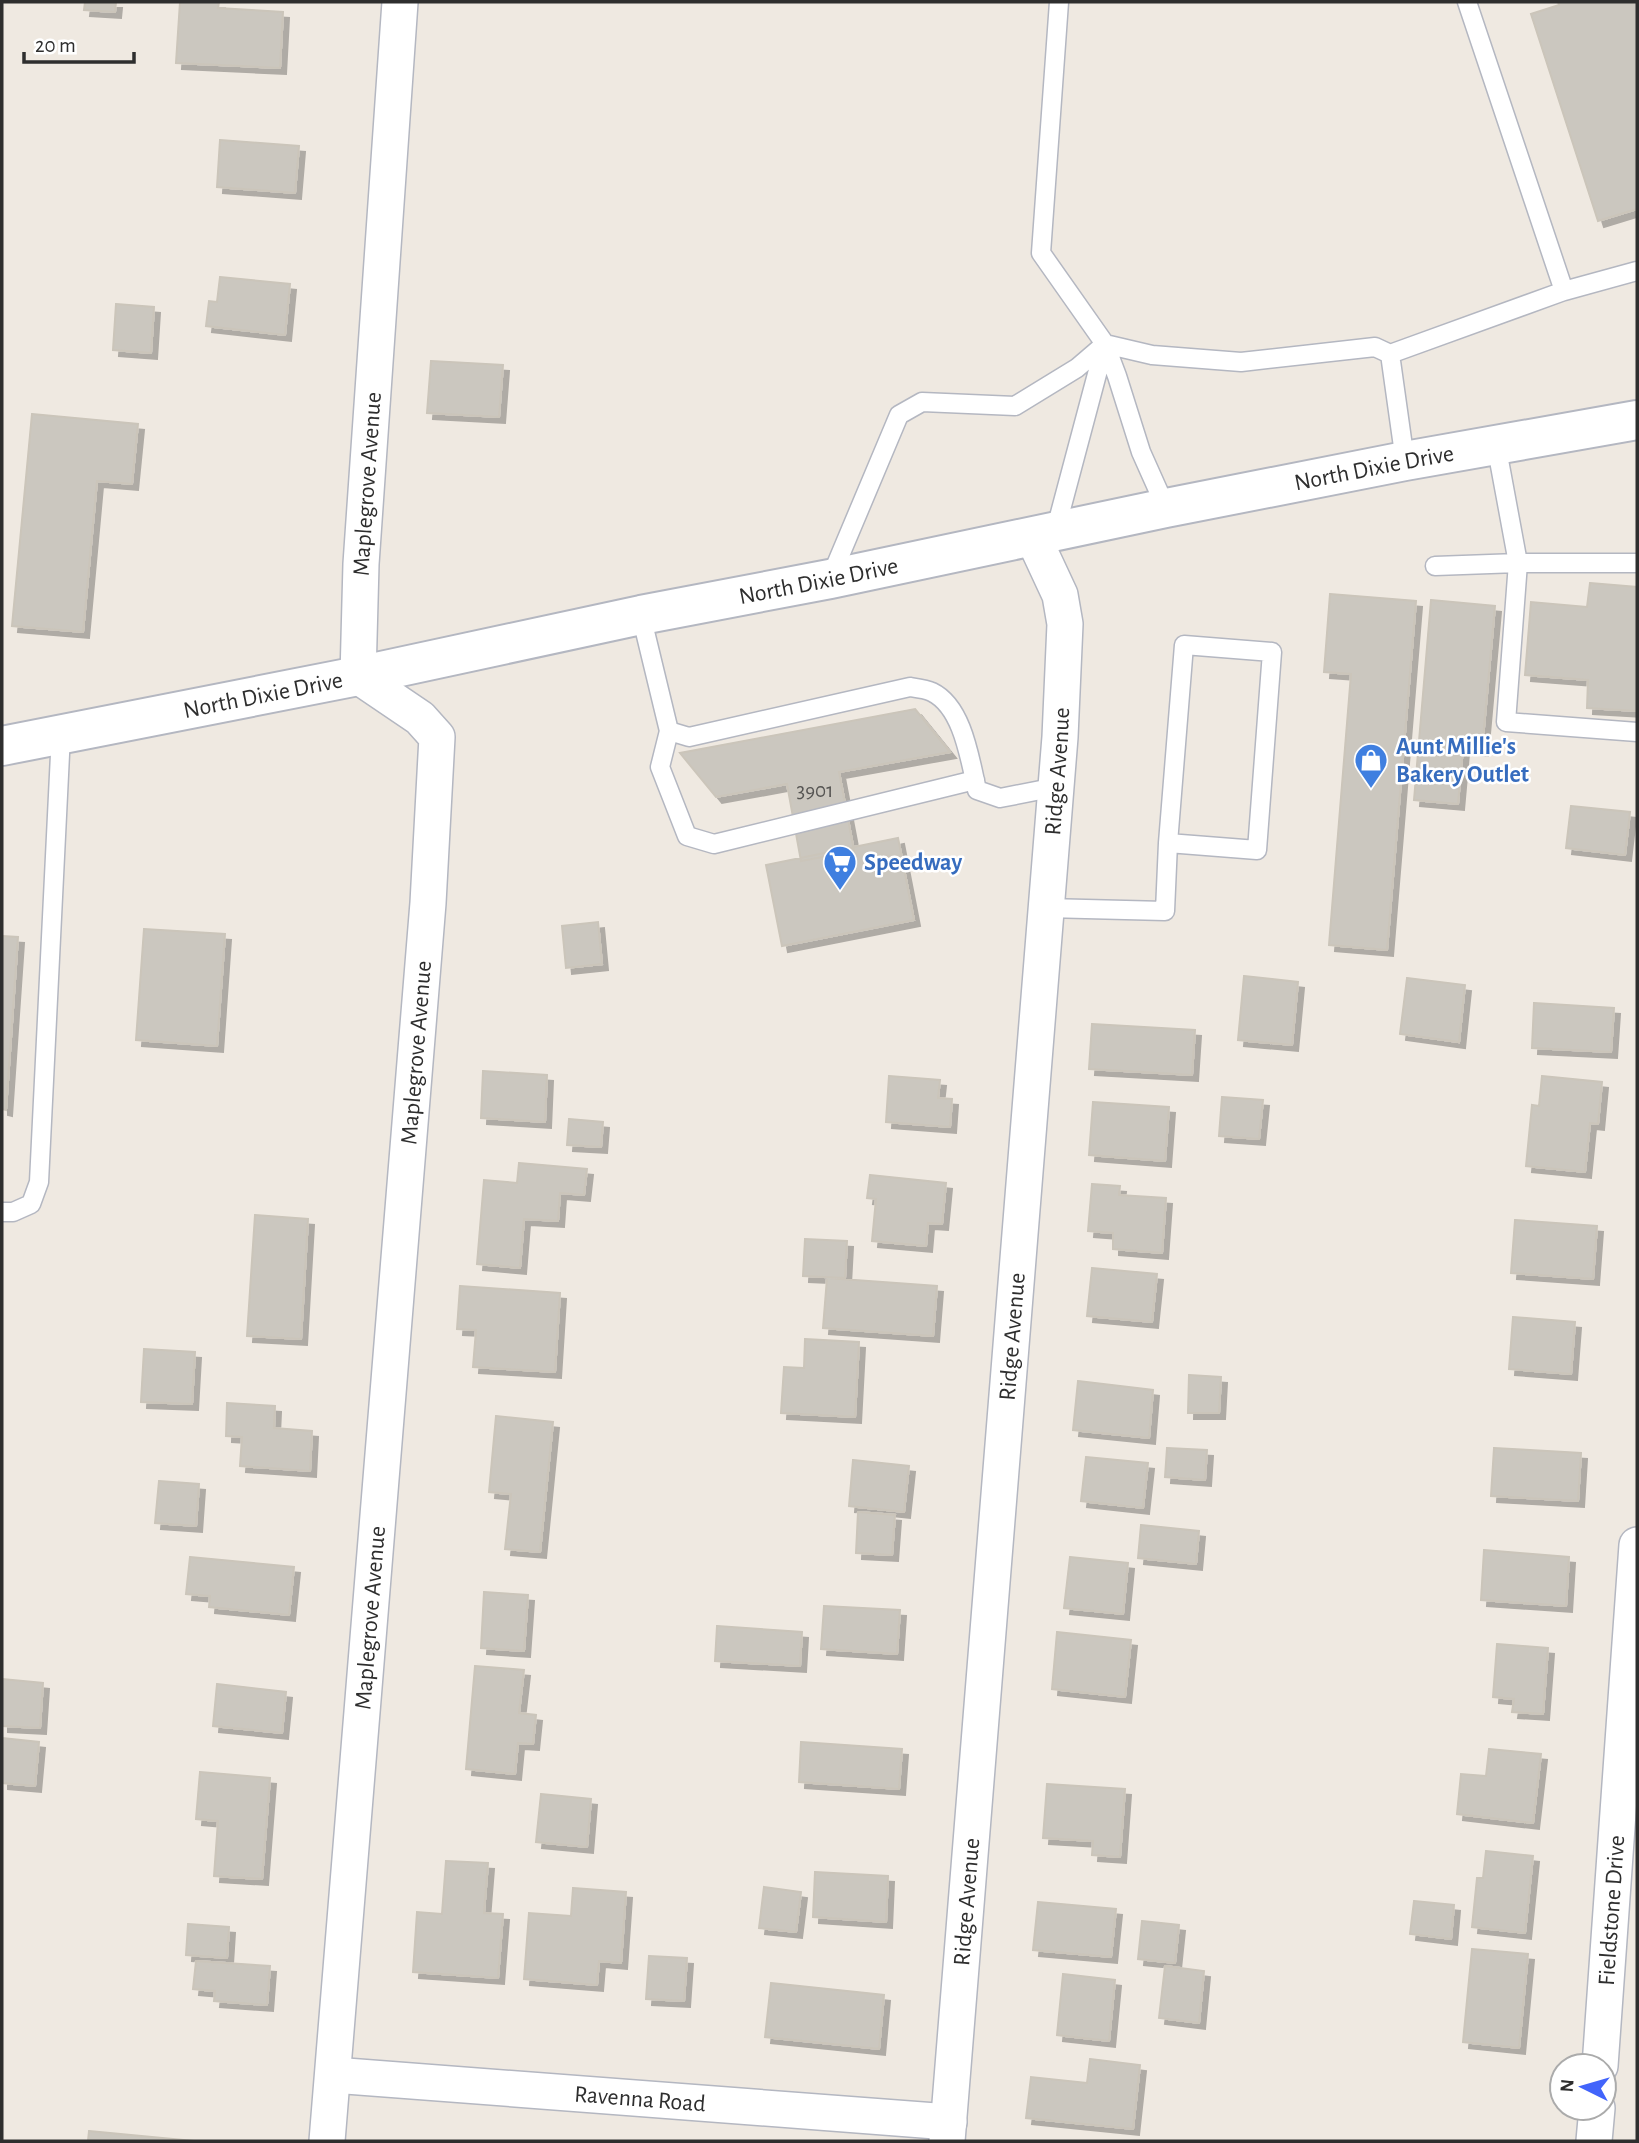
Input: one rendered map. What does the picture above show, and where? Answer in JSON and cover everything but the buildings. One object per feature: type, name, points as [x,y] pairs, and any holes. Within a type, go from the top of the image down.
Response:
[{"type":"main road","name":"North Dixie Drive","points":[[2,746],[358,676],[641,615],[830,579],[1166,508],[1405,461],[1637,420]]},
{"type":"street","name":"Maplegrove Avenue","points":[[327,2141],[428,903],[437,737],[421,718],[358,676],[361,564],[400,2]]},
{"type":"street","name":"Ridge Avenue","points":[[948,2132],[1056,787],[1065,624],[1044,535]]},
{"type":"street","name":"Fieldstone Drive","points":[[1601,2052],[1637,1545]]},
{"type":"street","name":"Ravenna Road","points":[[333,2075],[948,2132]]},
{"type":"street","points":[[1594,2141],[1596,2122]]},
{"type":"lane","points":[[1059,2],[1041,253],[1105,345],[1141,452],[1166,508]]},
{"type":"lane","points":[[1467,2],[1564,291]]},
{"type":"lane","points":[[1105,345],[1152,355],[1241,362],[1376,347],[1390,354],[1564,291],[1637,271]]},
{"type":"lane","points":[[1044,535],[1105,345]]},
{"type":"lane","points":[[830,579],[899,415],[922,402],[1015,406],[1077,368],[1105,345]]},
{"type":"lane","points":[[1390,354],[1405,461]]},
{"type":"lane","points":[[1496,444],[1518,563],[1506,722],[1637,732]]},
{"type":"lane","points":[[1435,566],[1637,563]]},
{"type":"lane","points":[[641,615],[669,731],[660,767],[687,836],[714,844],[975,780]]},
{"type":"lane","points":[[1046,908],[1165,911],[1168,843],[1184,645],[1272,652],[1257,850],[1168,843]]},
{"type":"lane","points":[[669,731],[689,737],[910,687],[931,691],[950,704],[968,747],[977,790],[999,798],[1056,787]]},
{"type":"lane","points":[[2,1212],[13,1212],[31,1204],[39,1181],[61,734]]},
{"type":"place","name":"Aunt Millie's Bakery Outlet","points":[[1371,790]]},
{"type":"place","name":"Speedway","points":[[840,892]]}]
